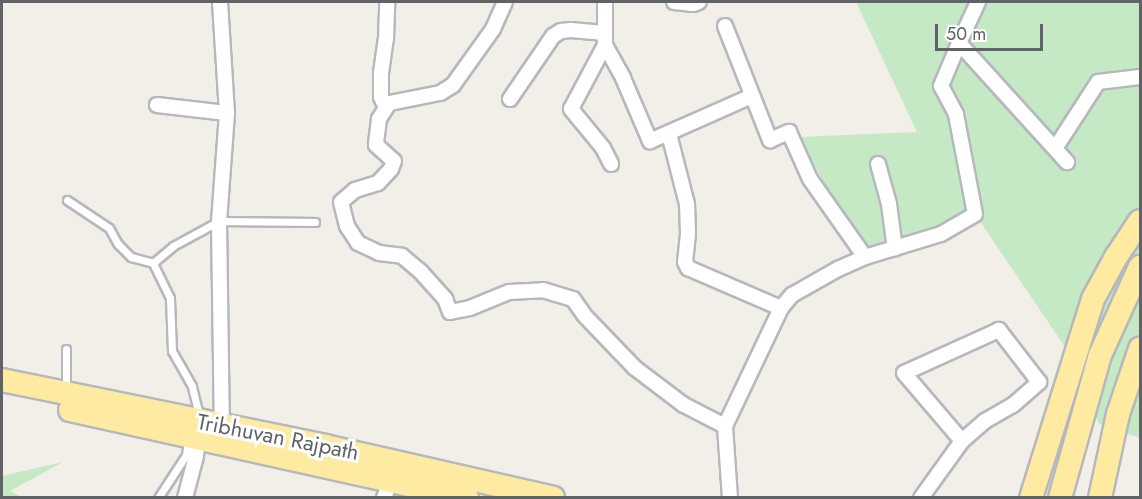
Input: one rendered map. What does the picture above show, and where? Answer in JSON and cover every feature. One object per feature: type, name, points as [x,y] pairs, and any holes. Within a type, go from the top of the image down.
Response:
[{"type":"highway","points":[[1031,498],[1093,299],[1116,257],[1140,221]]},
{"type":"highway","points":[[1060,498],[1100,355],[1140,267]]},
{"type":"highway","points":[[1100,498],[1118,414],[1140,349]]},
{"type":"highway","name":"Tribhuvan Rajpath","points":[[2,380],[64,401],[391,480],[428,493],[467,498]]},
{"type":"highway","name":"Tribhuvan Rajpath","points":[[2,395],[64,401]]},
{"type":"highway","name":"Tribhuvan Rajpath","points":[[391,480],[553,498]]},
{"type":"street","points":[[185,498],[206,434],[227,113],[220,2]]},
{"type":"street","points":[[386,108],[381,97],[381,73],[386,39],[387,2]]},
{"type":"street","points":[[505,2],[493,29],[453,86],[440,93],[389,104],[386,108],[379,119],[376,145],[394,161],[391,169],[378,183],[355,190],[341,202],[347,226],[358,243],[378,253],[402,256],[420,271],[445,299],[450,312],[470,308],[509,292],[543,290],[573,299],[592,324],[635,368],[684,405],[725,426]]},
{"type":"street","points":[[605,2],[605,39],[650,141],[752,96]]},
{"type":"street","points":[[674,2],[693,4],[699,2]]},
{"type":"street","points":[[730,498],[725,426],[782,308],[792,295],[816,280],[866,257],[940,234],[975,214],[956,114],[941,86],[978,2]]},
{"type":"street","points":[[724,26],[770,140],[789,132],[810,179],[866,257]]},
{"type":"street","points":[[510,99],[553,36],[561,31],[605,39]]},
{"type":"street","points":[[605,39],[571,109],[603,148],[611,164]]},
{"type":"street","points":[[959,43],[1056,147],[1067,162]]},
{"type":"street","points":[[1056,147],[1098,82],[1140,77]]},
{"type":"street","points":[[157,105],[227,113]]},
{"type":"street","points":[[669,134],[687,204],[688,234],[685,262],[688,268],[782,308]]},
{"type":"street","points":[[878,164],[889,204],[895,249]]},
{"type":"street","points":[[921,498],[962,441],[985,421],[1014,405],[1039,382],[999,330],[904,373],[962,441]]},
{"type":"lane","points":[[67,200],[110,228],[118,244],[131,257],[153,262]]},
{"type":"lane","points":[[153,262],[173,246],[219,221],[315,222]]},
{"type":"lane","points":[[153,262],[170,298],[172,351],[192,386],[206,434],[186,455],[158,498]]},
{"type":"lane","points":[[64,401],[66,349]]},
{"type":"green space","points":[[856,2],[1140,2],[1140,438],[1099,424],[1065,347],[975,214],[865,257],[799,137],[917,132]]},
{"type":"green space","points":[[63,462],[10,491],[22,497],[2,497],[2,476]]}]
